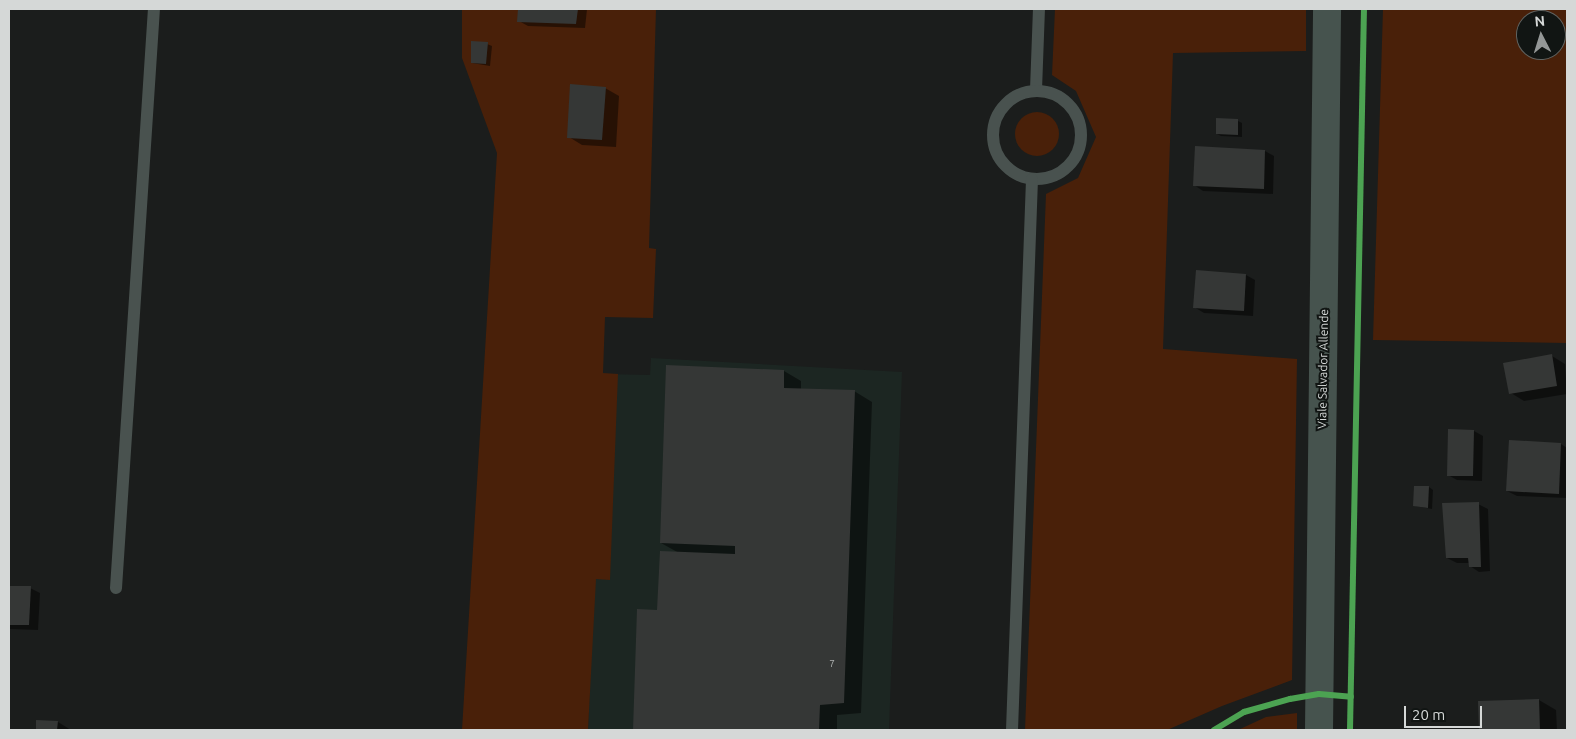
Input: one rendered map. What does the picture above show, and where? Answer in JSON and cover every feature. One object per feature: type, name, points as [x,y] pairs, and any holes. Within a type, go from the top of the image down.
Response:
[{"type":"main road","name":"Viale Salvador Allende","points":[[1319,730],[1327,9]]},
{"type":"lane","points":[[116,588],[154,9]]},
{"type":"lane","points":[[1036,90],[1039,9]]},
{"type":"lane","points":[[1036,90],[1050,92],[1063,99],[1074,109],[1080,122],[1082,137],[1079,151],[1071,164],[1060,173],[1046,178],[1032,179],[1019,175],[1008,168],[994,146],[993,133],[998,114],[1011,99],[1022,93],[1036,90]]},
{"type":"lane","points":[[1012,730],[1032,179]]},
{"type":"shaded area","points":[[462,9],[656,9],[649,248],[656,249],[653,318],[605,317],[603,373],[618,374],[610,580],[596,579],[588,730],[462,730],[497,153],[462,58]]},
{"type":"shaded area","points":[[1055,9],[1306,9],[1306,51],[1173,53],[1163,349],[1297,359],[1292,680],[1222,706],[1167,730],[1025,730],[1046,194],[1078,178],[1096,137],[1076,91],[1052,75]]},
{"type":"shaded area","points":[[1383,9],[1567,9],[1567,343],[1373,340]]},
{"type":"shaded area","points":[[1037,112],[1049,116],[1055,122],[1059,134],[1055,146],[1049,152],[1037,156],[1025,152],[1019,146],[1015,134],[1019,122],[1025,116]]},
{"type":"shaded area","points":[[651,358],[902,372],[889,730],[588,730],[603,374],[650,375]]},
{"type":"shaded area","points":[[1297,713],[1297,730],[1238,730],[1266,717]]},
{"type":"building","points":[[518,9],[578,9],[576,24],[517,22]]},
{"type":"building","points":[[471,41],[488,42],[486,64],[471,63]]},
{"type":"building","points":[[570,84],[606,87],[602,140],[567,138]]},
{"type":"building","points":[[1216,118],[1238,119],[1238,135],[1216,134]]},
{"type":"building","points":[[1195,146],[1265,150],[1264,189],[1193,186]]},
{"type":"building","points":[[1196,270],[1246,274],[1244,311],[1193,308]]},
{"type":"building","points":[[1552,354],[1557,386],[1509,394],[1503,363]]},
{"type":"building","points":[[666,365],[784,370],[784,388],[855,390],[844,703],[820,705],[819,730],[633,730],[637,609],[657,610],[660,551],[735,554],[735,546],[660,543]]},
{"type":"building","points":[[1448,429],[1474,430],[1473,476],[1447,476]]},
{"type":"building","points":[[1509,440],[1561,443],[1559,494],[1506,491]]},
{"type":"building","points":[[1414,486],[1429,486],[1428,508],[1413,506]]},
{"type":"building","points":[[1479,502],[1481,567],[1469,567],[1468,558],[1446,558],[1442,503]]},
{"type":"building","points":[[9,586],[31,586],[29,625],[9,625]]},
{"type":"building","points":[[1539,699],[1540,730],[1479,730],[1478,701]]},
{"type":"building","points":[[36,720],[58,721],[57,730],[36,730]]},
{"type":"cycle path","points":[[1350,730],[1364,9]]},
{"type":"cycle path","points":[[1214,730],[1244,712],[1290,699],[1319,694],[1351,697]]}]
